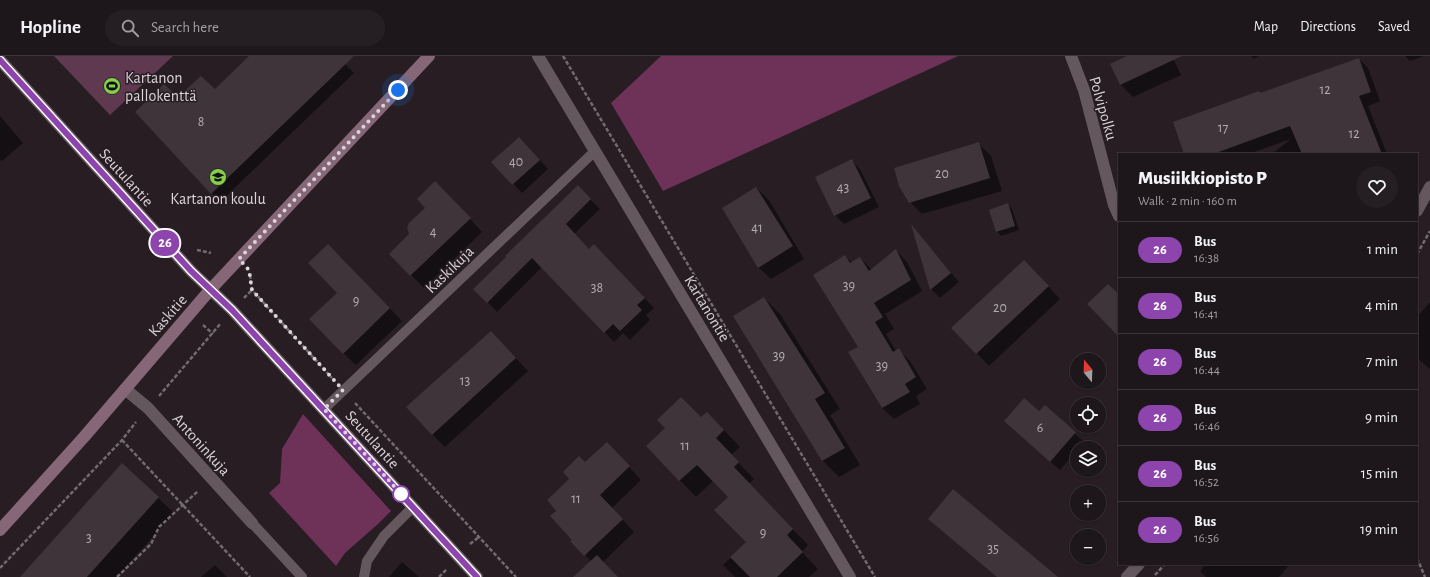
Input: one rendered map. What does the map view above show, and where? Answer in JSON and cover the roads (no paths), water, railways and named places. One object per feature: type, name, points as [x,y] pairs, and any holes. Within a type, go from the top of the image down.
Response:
[{"type":"street","name":"Kaskitie","points":[[0,530],[125,389],[210,290],[429,56]]},
{"type":"street","name":"Kartanontie","points":[[538,56],[850,577]]},
{"type":"street","name":"Polvipolku","points":[[1071,56],[1084,90],[1114,205],[1118,214]]},
{"type":"street","name":"Seutulantie","points":[[0,60],[191,271],[232,310],[477,577]]},
{"type":"street","points":[[1418,209],[1430,186]]},
{"type":"street","name":"Antoninkuja","points":[[125,389],[148,408],[252,522]]},
{"type":"street","points":[[1127,577],[1138,565]]},
{"type":"lane","name":"Kaskikuja","points":[[324,409],[595,151]]},
{"type":"lane","points":[[364,577],[367,561],[384,536],[413,507]]},
{"type":"lane","points":[[252,522],[302,577]]},
{"type":"place","name":"Kartanon pallokenttä","points":[[112,86]]},
{"type":"place","name":"Kartanon koulu","points":[[218,177]]}]
